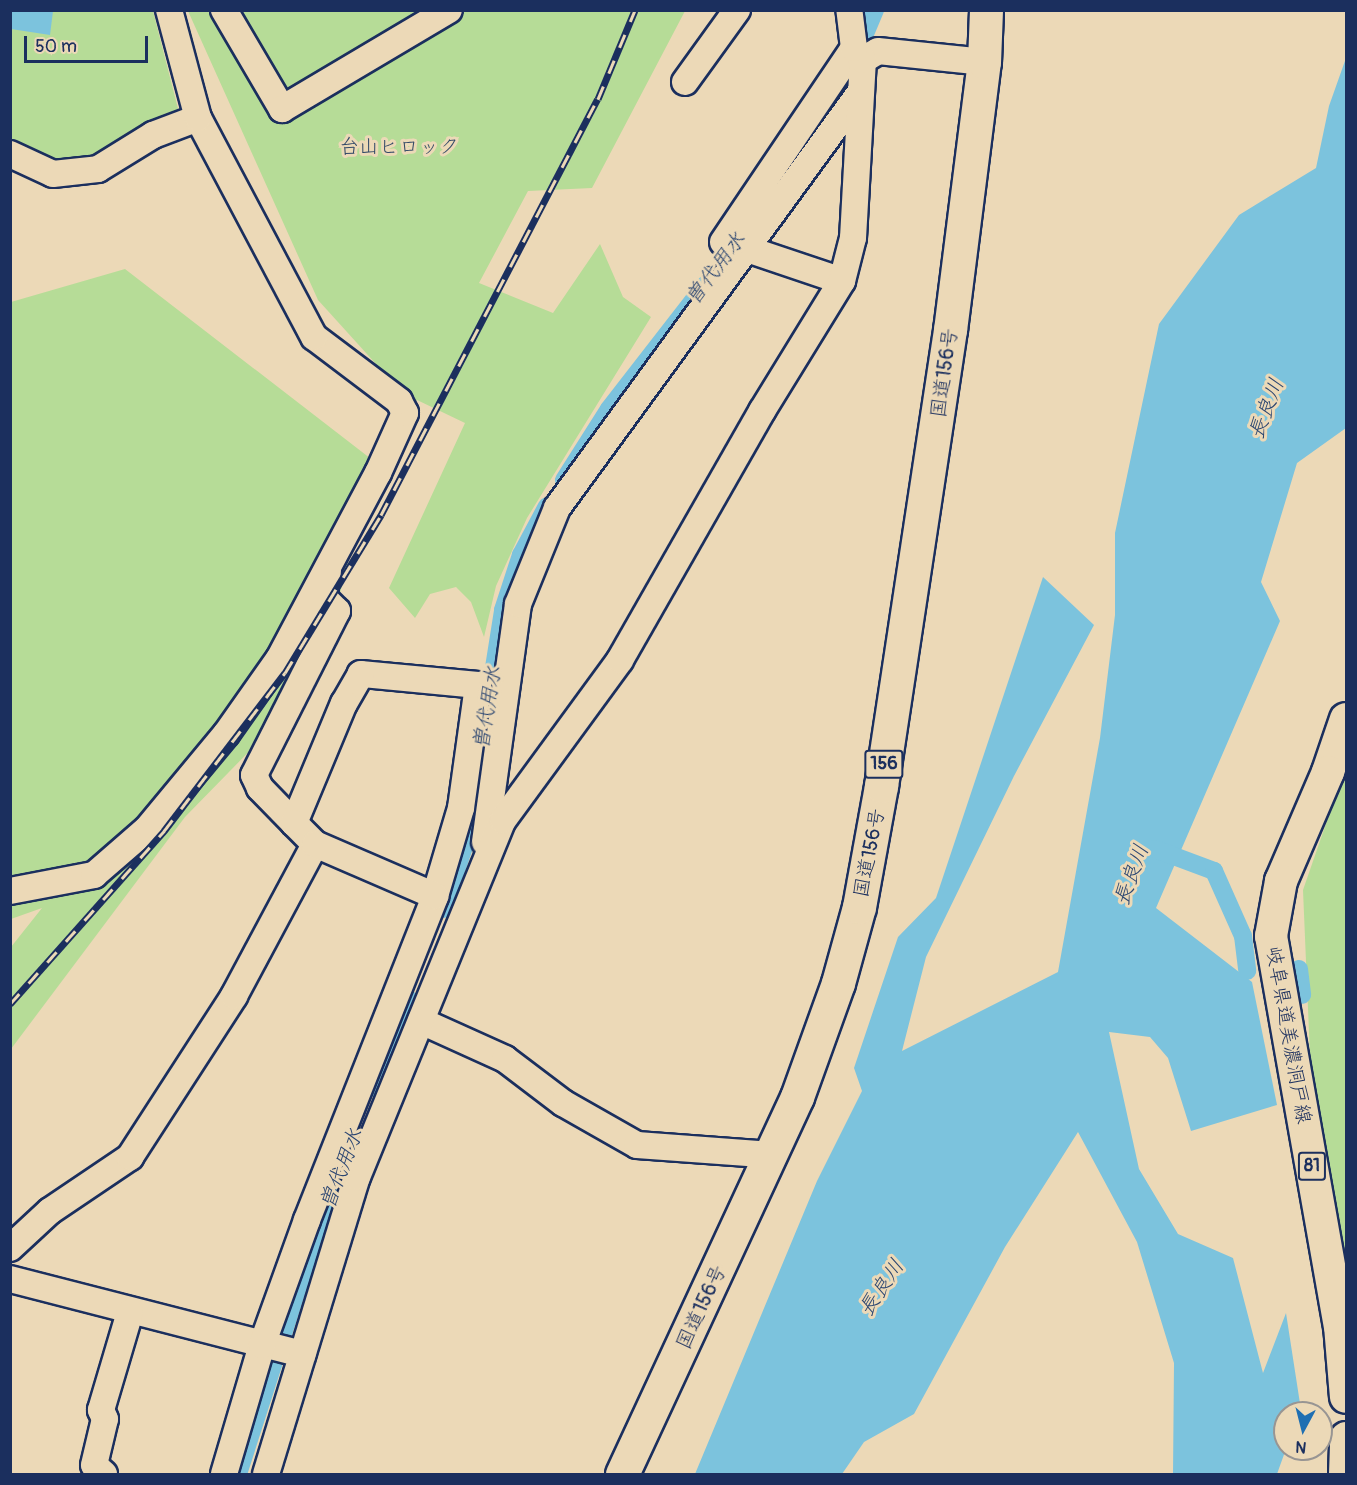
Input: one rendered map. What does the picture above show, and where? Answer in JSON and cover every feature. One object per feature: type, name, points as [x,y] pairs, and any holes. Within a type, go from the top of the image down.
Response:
[{"type":"highway","name":"国道156号","points":[[622,1474],[772,1155],[819,1042],[850,938],[867,866],[950,330],[984,62],[986,10]]},
{"type":"main road","name":"岐阜県道美濃洞戸線","points":[[1347,719],[1328,772],[1281,881],[1272,936],[1341,1326],[1347,1397]]},
{"type":"main road","points":[[1345,1474],[1347,1438]]},
{"type":"street","points":[[10,891],[94,874],[147,829],[226,734],[279,659],[405,413],[399,402],[314,337],[198,118],[169,10]]},
{"type":"street","points":[[224,10],[282,109],[449,10]]},
{"type":"street","points":[[686,82],[737,10]]},
{"type":"street","points":[[224,1474],[280,1349],[354,1138],[429,952],[510,811],[620,660],[762,411],[842,281],[853,238],[859,94],[858,54],[849,10]]},
{"type":"street","points":[[723,242],[858,54],[878,51],[984,62]]},
{"type":"street","points":[[485,858],[509,652],[518,604],[534,556],[568,489],[859,94]]},
{"type":"street","points":[[10,154],[53,174],[98,169],[153,135],[198,118]]},
{"type":"street","points":[[747,249],[842,281]]},
{"type":"street","points":[[330,560],[323,597],[337,611],[254,775],[260,788],[315,844],[435,896]]},
{"type":"street","points":[[266,1474],[280,1349],[327,1266],[354,1138],[421,1021],[435,896],[461,808],[478,685],[361,674],[344,703],[294,823]]},
{"type":"street","points":[[10,1248],[50,1211],[130,1156],[234,996],[315,844]]},
{"type":"street","points":[[421,1021],[505,1059],[563,1103],[637,1145],[673,1151],[772,1155]]},
{"type":"street","points":[[10,1279],[130,1312],[280,1349]]},
{"type":"street","points":[[104,1474],[94,1465],[105,1419],[101,1410],[130,1312]]},
{"type":"green space","points":[[10,11],[153,11],[184,132],[73,163],[11,151]]},
{"type":"green space","name":"台山ヒロック","points":[[188,11],[685,11],[592,188],[528,191],[479,283],[553,313],[600,244],[623,297],[651,317],[527,518],[496,586],[484,637],[471,602],[456,587],[430,594],[415,618],[389,588],[465,423],[417,400],[413,406],[369,377],[376,364],[318,300]]},
{"type":"green space","points":[[125,269],[375,462],[316,683],[185,817],[11,1049],[11,947],[42,908],[11,919],[11,302]]},
{"type":"green space","points":[[1346,766],[1346,1303],[1310,1056],[1303,890]]},
{"type":"water","points":[[11,10],[53,11],[50,35],[11,29]]},
{"type":"water","name":"長良川","points":[[1346,58],[1346,428],[1297,463],[1261,582],[1280,621],[1156,908],[1252,982],[1277,1105],[1191,1131],[1168,1058],[1150,1037],[1109,1032],[1139,1169],[1178,1234],[1233,1258],[1263,1373],[1286,1313],[1300,1401],[1273,1401],[1273,1461],[1282,1461],[1277,1474],[1173,1474],[1174,1363],[1137,1242],[1078,1132],[1005,1247],[914,1414],[864,1442],[842,1474],[695,1474],[817,1181],[862,1091],[854,1068],[898,937],[936,898],[1043,577],[1094,625],[1014,776],[926,957],[902,1051],[1058,972],[1100,738],[1115,615],[1115,533],[1159,324],[1239,215],[1316,168],[1329,106]]},
{"type":"waterway","name":"曽代用水","points":[[810,140],[846,79],[875,10]]},
{"type":"waterway","name":"曽代用水","points":[[564,480],[609,409],[706,284]]},
{"type":"waterway","name":"曽代用水","points":[[443,909],[467,838],[503,610],[521,555],[547,506]]},
{"type":"waterway","name":"長良川","points":[[1155,849],[1214,871],[1243,936],[1247,971]]},
{"type":"waterway","points":[[1299,969],[1302,995]]},
{"type":"waterway","name":"曽代用水","points":[[373,1088],[408,999]]},
{"type":"waterway","name":"曽代用水","points":[[238,1474],[296,1293],[349,1147]]},
{"type":"railway","points":[[10,1004],[164,831],[285,673],[381,515],[598,99],[635,10]]}]
